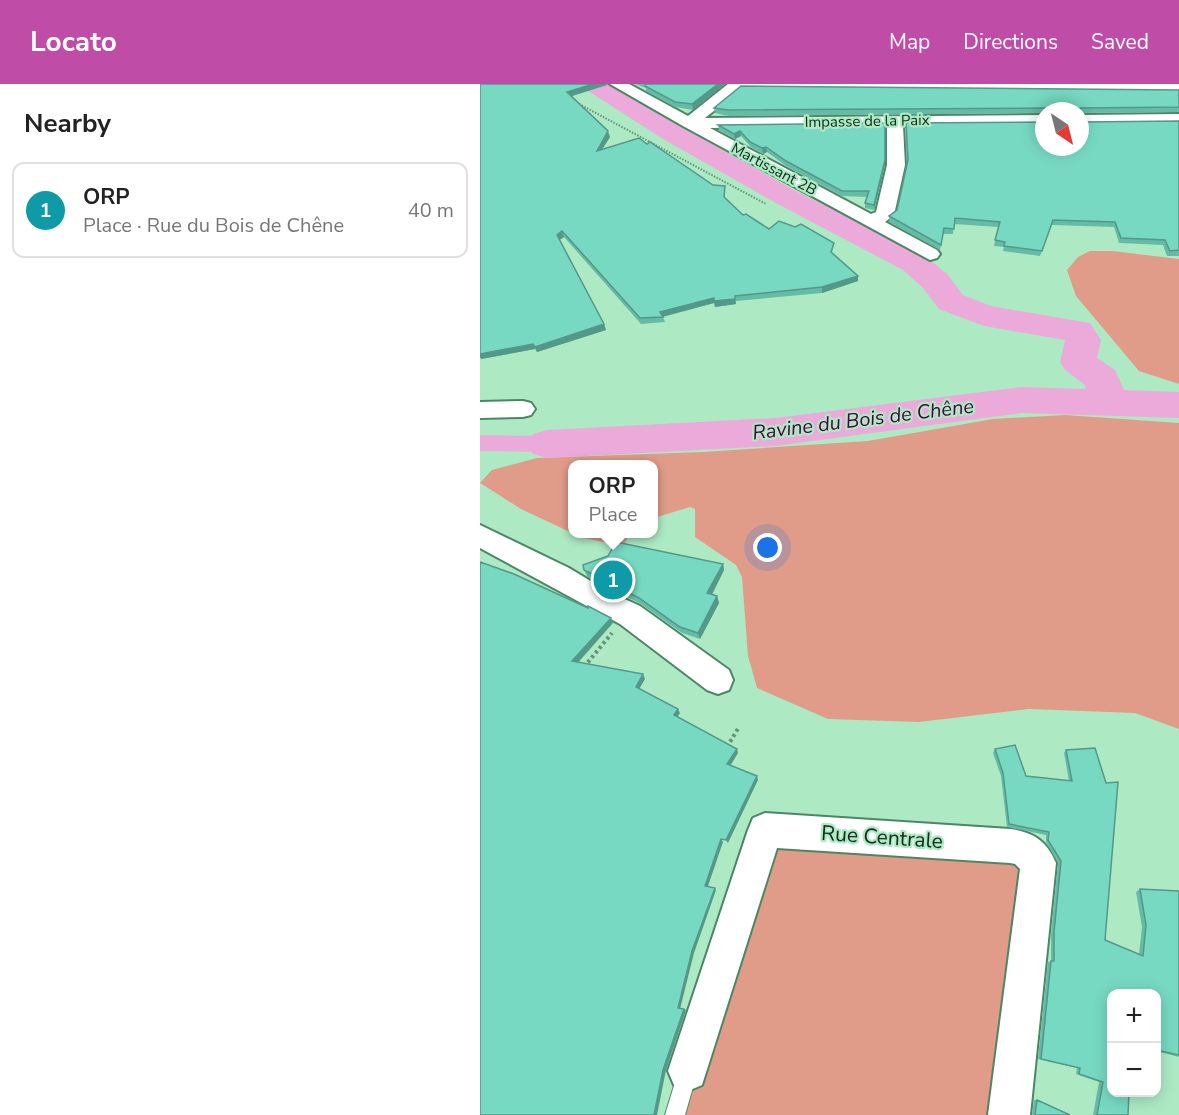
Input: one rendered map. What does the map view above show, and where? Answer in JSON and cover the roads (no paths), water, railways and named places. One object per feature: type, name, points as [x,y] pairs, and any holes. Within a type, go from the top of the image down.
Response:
[{"type":"street","name":"Martissant 2B","points":[[618,84],[930,254]]},
{"type":"street","points":[[689,123],[737,84],[1179,88]]},
{"type":"street","points":[[1138,86],[1172,119],[1179,138]]},
{"type":"street","points":[[1089,120],[1172,119]]},
{"type":"street","points":[[871,221],[885,215],[896,165],[895,120]]},
{"type":"street","name":"Impasse de la Paix","points":[[689,123],[1035,120]]},
{"type":"street","points":[[480,410],[523,409]]},
{"type":"street","points":[[480,536],[630,615],[718,680]]},
{"type":"street","name":"Rue Centrale","points":[[688,1071],[765,830],[1010,846],[1024,848],[1038,863],[1009,1115]]},
{"type":"lane","name":"Rue Centrale","points":[[675,1115],[688,1071]]},
{"type":"waterway","points":[[594,84],[672,133],[784,196],[914,263],[935,281],[951,302],[984,315],[1078,331],[1083,340],[1078,362],[1102,379],[1109,401]]},
{"type":"waterway","name":"Ravine du Bois de Chêne","points":[[547,444],[775,432],[1021,400],[1179,405]]},
{"type":"waterway","points":[[480,443],[547,444]]},
{"type":"place","name":"ORP","points":[[613,580]]}]
